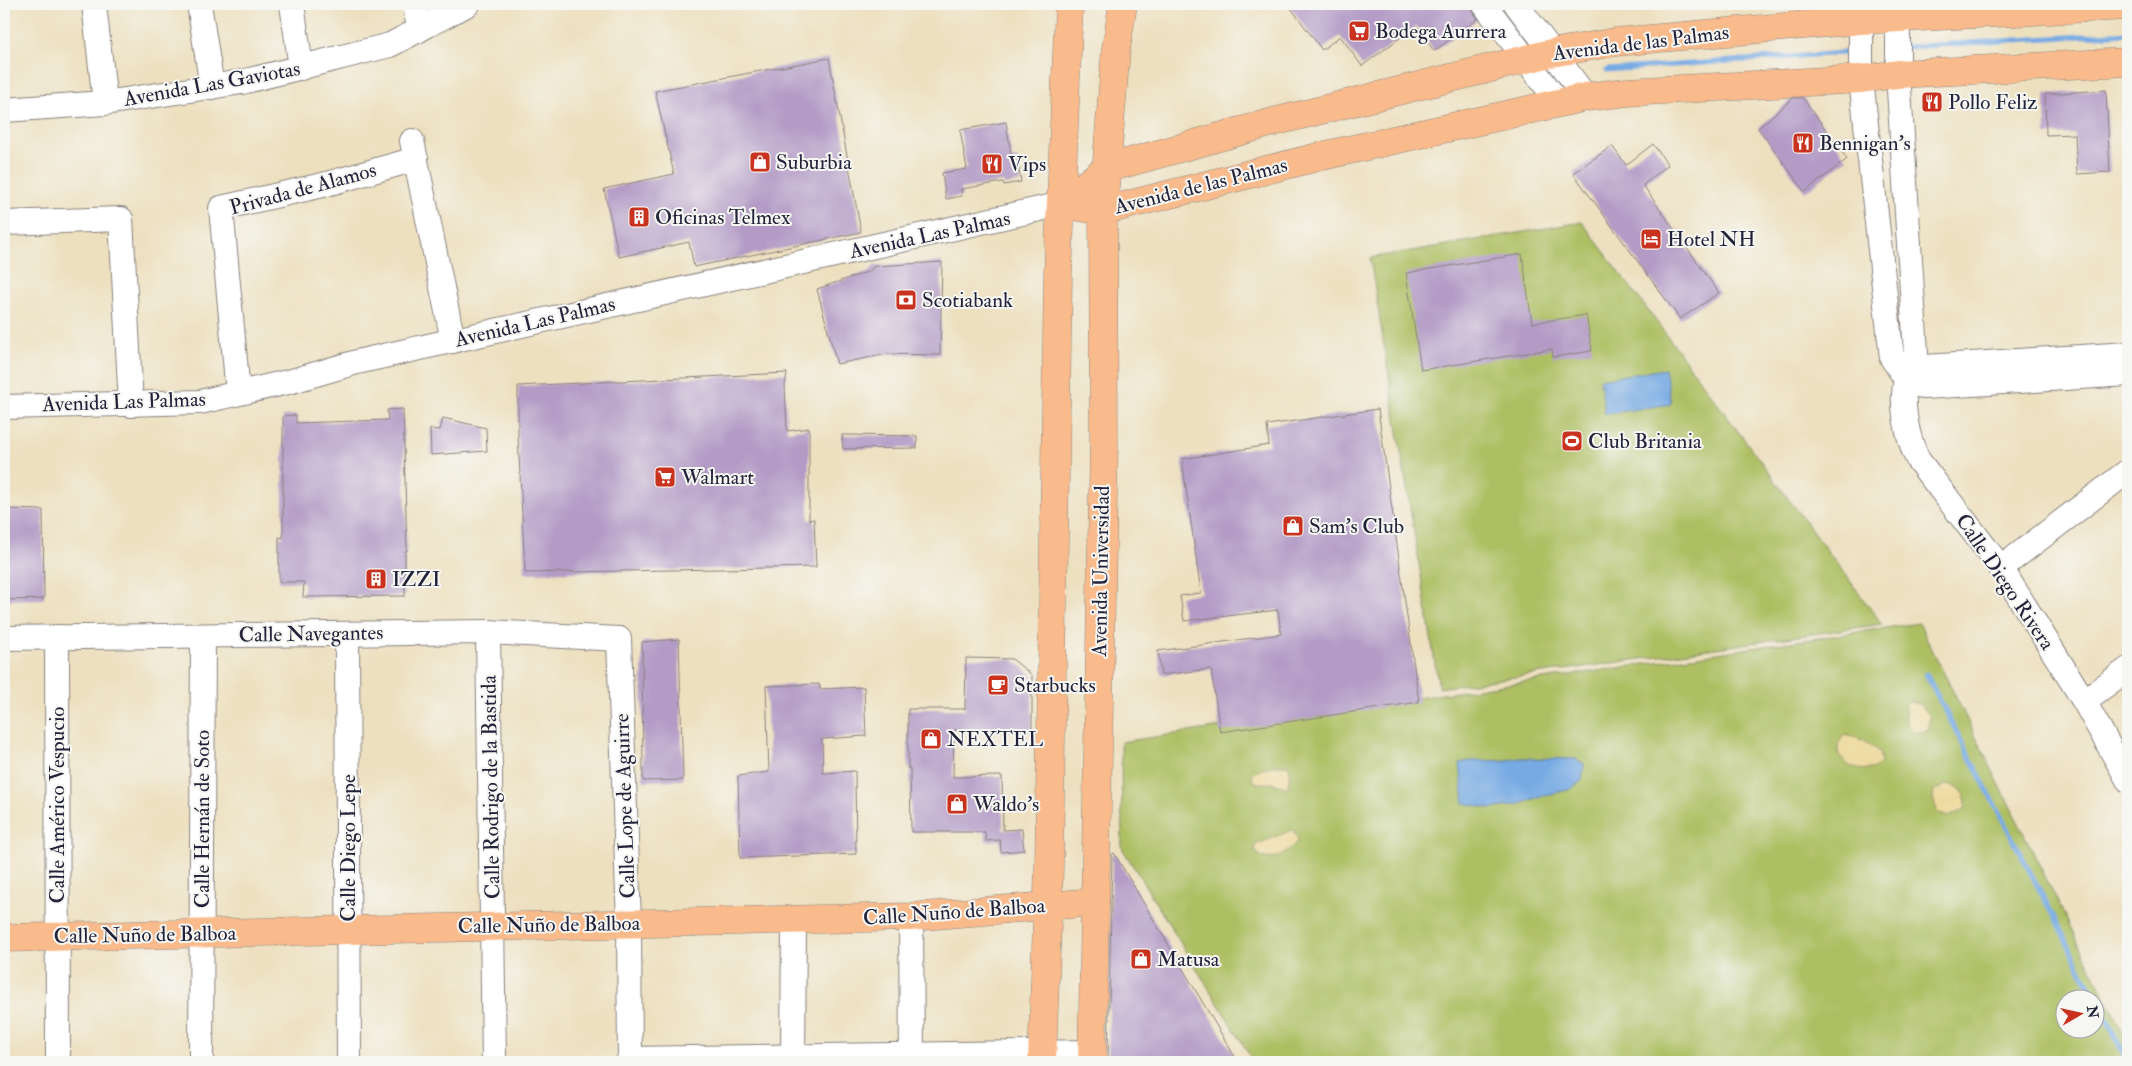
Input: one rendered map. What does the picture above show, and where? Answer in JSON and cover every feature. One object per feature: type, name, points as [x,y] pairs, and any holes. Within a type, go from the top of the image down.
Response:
[{"type":"main road","points":[[1042,1058],[1046,906],[1049,867],[1058,274],[1069,4]]},
{"type":"main road","name":"Avenida Universidad","points":[[1092,1057],[1104,442],[1103,211],[1116,49],[1123,4]]},
{"type":"main road","name":"Avenida de las Palmas","points":[[1062,204],[1105,169],[1273,122],[1551,53],[1616,42],[1861,20],[2128,6]]},
{"type":"main road","name":"Avenida de las Palmas","points":[[1062,204],[1103,211],[1322,156],[1586,97],[1627,92],[1861,79],[1898,74],[2128,62]]},
{"type":"main road","name":"Calle Nuño de Balboa","points":[[4,938],[911,917],[1095,902]]},
{"type":"street","points":[[94,4],[105,103]]},
{"type":"street","points":[[199,4],[212,87]]},
{"type":"street","points":[[292,4],[301,68]]},
{"type":"street","points":[[415,4],[419,30]]},
{"type":"street","name":"Avenida Las Gaviotas","points":[[4,106],[105,103],[242,82],[390,44],[468,4]]},
{"type":"street","points":[[1484,4],[1559,103]]},
{"type":"street","points":[[1516,4],[1551,53],[1586,97]]},
{"type":"street","name":"Calle Diego Rivera","points":[[1898,18],[1898,74],[1916,353],[1906,379],[1905,421],[1909,440],[1918,460],[2000,568],[2084,701],[2128,780]]},
{"type":"street","points":[[1861,20],[1861,79],[1892,358],[1906,379],[1924,387],[2128,374]]},
{"type":"street","name":"Privada de Alamos","points":[[238,393],[221,208],[323,185],[414,150],[454,341]]},
{"type":"street","name":"Avenida Las Palmas","points":[[4,407],[200,402],[292,381],[357,362],[1062,204]]},
{"type":"street","points":[[4,223],[121,219],[131,405]]},
{"type":"street","points":[[1906,379],[1925,367],[2128,354]]},
{"type":"street","points":[[2000,568],[2128,471]]},
{"type":"street","name":"Calle Navegantes","points":[[4,638],[488,632],[619,639]]},
{"type":"street","name":"Calle Rodrigo de la Bastida","points":[[488,632],[494,1062]]},
{"type":"street","name":"Calle Diego Lepe","points":[[346,634],[349,1062]]},
{"type":"street","name":"Calle Hernán de Soto","points":[[201,1062],[203,636]]},
{"type":"street","name":"Calle Américo Vespucio","points":[[57,637],[58,1062]]},
{"type":"street","name":"Calle Lope de Aguirre","points":[[619,639],[629,923],[630,1061]]},
{"type":"street","points":[[2084,701],[2128,669]]},
{"type":"street","points":[[911,917],[912,1058]]},
{"type":"street","points":[[794,920],[794,1059]]},
{"type":"street","points":[[630,1061],[1092,1057]]},
{"type":"green space","name":"Club Britania","points":[[1582,222],[1882,624],[1439,688],[1370,258]]},
{"type":"green space","points":[[1919,623],[2101,988],[2054,988],[2054,1038],[2104,1038],[2104,995],[2128,1043],[2128,1062],[1254,1062],[1122,848],[1121,742]]},
{"type":"sand","points":[[1909,702],[1920,704],[1930,716],[1928,729],[1916,732],[1909,727],[1905,705]]},
{"type":"sand","points":[[1845,735],[1863,740],[1879,752],[1881,763],[1873,768],[1864,770],[1847,764],[1841,758],[1838,751],[1839,743]]},
{"type":"sand","points":[[1287,765],[1290,769],[1288,788],[1273,783],[1257,783],[1252,780],[1253,773],[1262,768]]},
{"type":"sand","points":[[1948,784],[1961,789],[1966,801],[1965,809],[1948,817],[1938,813],[1933,798],[1934,791]]},
{"type":"sand","points":[[1293,830],[1298,839],[1289,850],[1276,857],[1263,857],[1254,846],[1272,838]]},
{"type":"water","points":[[1665,369],[1671,404],[1605,414],[1600,379]]},
{"type":"water","points":[[1520,758],[1576,759],[1584,764],[1582,780],[1571,789],[1538,797],[1520,804],[1492,809],[1464,803],[1460,763]]},
{"type":"building","name":"Bodega Aurrera","points":[[1288,4],[1468,4],[1478,19],[1434,51],[1416,26],[1362,66],[1340,36],[1322,50]]},
{"type":"building","name":"Suburbia","points":[[829,58],[861,232],[694,267],[689,242],[619,257],[604,189],[674,174],[655,91]]},
{"type":"building","points":[[2106,90],[2110,172],[2077,174],[2075,134],[2046,135],[2045,94]]},
{"type":"building","name":"Bennigan's","points":[[1793,98],[1803,98],[1847,159],[1805,192],[1758,128]]},
{"type":"building","name":"Vips","points":[[1006,122],[1012,159],[1017,158],[1021,182],[1004,185],[1003,182],[961,189],[962,196],[946,199],[942,173],[967,169],[960,130]]},
{"type":"building","name":"Hotel NH","points":[[1653,144],[1668,165],[1643,185],[1719,293],[1680,319],[1573,173],[1612,146],[1626,165]]},
{"type":"building","points":[[1522,254],[1532,323],[1586,315],[1592,351],[1553,357],[1552,349],[1421,370],[1406,273]]},
{"type":"building","points":[[942,262],[940,355],[887,354],[837,364],[817,289],[870,271],[874,266]]},
{"type":"building","name":"Walmart","points":[[787,373],[785,385],[787,431],[809,428],[809,520],[814,519],[816,567],[525,573],[518,435],[518,386]]},
{"type":"building","points":[[403,409],[407,551],[405,551],[405,596],[303,597],[304,582],[279,582],[279,537],[283,538],[283,416],[296,415],[296,423],[388,420],[387,410]]},
{"type":"building","name":"Sam's Club","points":[[1378,409],[1419,702],[1220,732],[1211,669],[1161,675],[1158,651],[1281,634],[1278,610],[1184,621],[1180,596],[1201,593],[1182,459],[1269,445],[1267,425]]},
{"type":"building","points":[[443,418],[486,428],[487,451],[431,455],[430,429],[440,430]]},
{"type":"building","points":[[842,435],[917,436],[917,448],[843,449]]},
{"type":"building","points":[[4,509],[43,510],[44,599],[4,600]]},
{"type":"building","points":[[679,639],[683,780],[643,781],[642,642]]},
{"type":"building","points":[[966,658],[1012,659],[1032,675],[1032,730],[954,730],[953,777],[1002,776],[1003,830],[1022,829],[1024,850],[1001,852],[1000,840],[986,841],[985,832],[911,832],[908,709],[965,709]]},
{"type":"building","points":[[819,684],[820,689],[864,687],[866,736],[822,739],[823,773],[855,771],[856,854],[740,858],[738,776],[769,772],[766,686]]},
{"type":"building","name":"Matusa","points":[[1114,853],[1238,1062],[1108,1062],[1112,854]]},
{"type":"waterway","points":[[1905,47],[2128,33]]},
{"type":"waterway","points":[[1607,70],[1856,52]]},
{"type":"waterway","points":[[1926,674],[2128,1062]]},
{"type":"place","name":"Bodega Aurrera","points":[[1359,31]]},
{"type":"place","name":"Pollo Feliz","points":[[1932,102]]},
{"type":"place","name":"Bennigan's","points":[[1803,143]]},
{"type":"place","name":"Suburbia","points":[[760,162]]},
{"type":"place","name":"Vips","points":[[992,164]]},
{"type":"place","name":"Oficinas Telmex","points":[[639,217]]},
{"type":"place","name":"Hotel NH","points":[[1651,239]]},
{"type":"place","name":"Scotiabank","points":[[906,300]]},
{"type":"place","name":"Club Britania","points":[[1572,441]]},
{"type":"place","name":"Walmart","points":[[665,477]]},
{"type":"place","name":"Sam's Club","points":[[1293,526]]},
{"type":"place","name":"IZZI","points":[[376,579]]},
{"type":"place","name":"Starbucks","points":[[998,685]]},
{"type":"place","name":"NEXTEL","points":[[931,739]]},
{"type":"place","name":"Waldo's","points":[[957,804]]},
{"type":"place","name":"Matusa","points":[[1141,959]]}]
